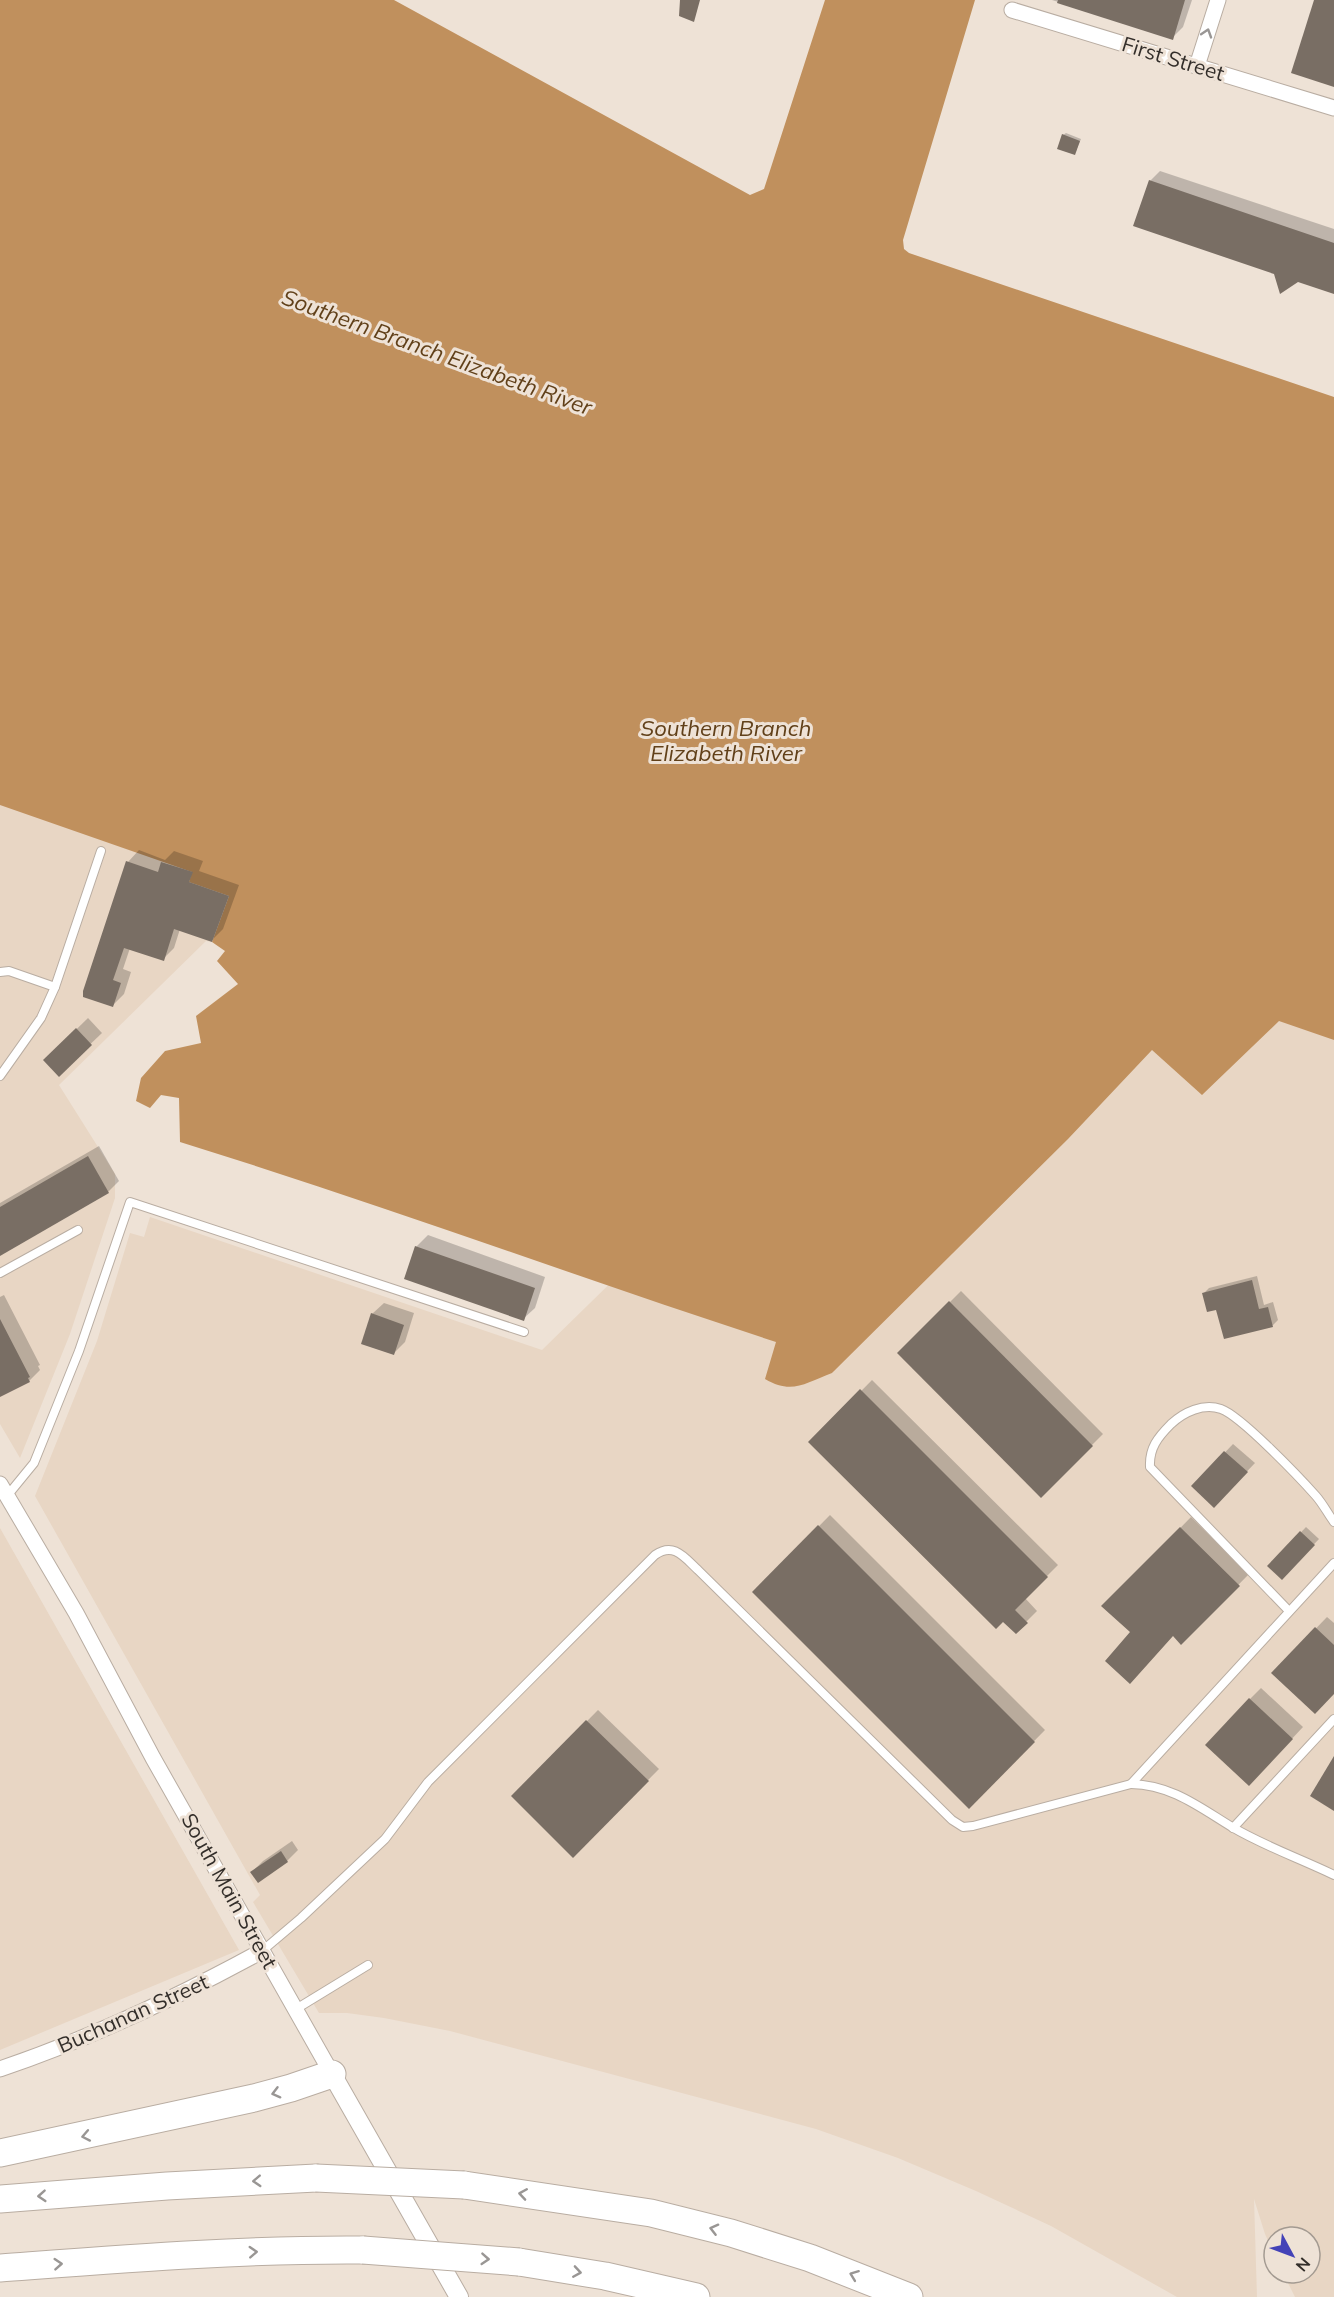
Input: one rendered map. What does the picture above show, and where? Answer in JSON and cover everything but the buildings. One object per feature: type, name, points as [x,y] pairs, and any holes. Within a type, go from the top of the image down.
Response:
[{"type":"highway","points":[[0,2153],[254,2098],[332,2074]]},
{"type":"highway","points":[[0,2199],[167,2186],[316,2178],[464,2185],[651,2213],[731,2233],[810,2258],[909,2297]]},
{"type":"highway","points":[[0,2268],[163,2256],[363,2250],[519,2262],[605,2276],[696,2297]]},
{"type":"street","points":[[1197,66],[1218,0]]},
{"type":"street","name":"First Street","points":[[1013,5],[1197,66],[1334,108]]},
{"type":"street","name":"South Main Street","points":[[3,1490],[76,1613],[153,1758],[459,2297]]},
{"type":"street","name":"Buchanan Street","points":[[0,2069],[129,2018],[199,1986],[262,1951]]},
{"type":"lane","points":[[0,1076],[41,1018],[55,987],[102,851]]},
{"type":"lane","points":[[0,972],[9,971],[55,987]]},
{"type":"lane","points":[[3,1490],[34,1463],[79,1351],[130,1202],[524,1332]]},
{"type":"lane","points":[[0,1274],[78,1230]]},
{"type":"lane","points":[[1289,1611],[1150,1467],[1149,1454],[1155,1441],[1181,1415],[1195,1409],[1221,1409],[1248,1428],[1317,1497],[1334,1522]]},
{"type":"lane","points":[[262,1951],[301,1918],[385,1839],[428,1782],[646,1564],[663,1550],[672,1549],[679,1552],[698,1569],[801,1673],[957,1824],[963,1827],[1131,1784],[1159,1787],[1181,1795],[1233,1828],[1334,1875]]},
{"type":"lane","points":[[1131,1784],[1334,1563]]},
{"type":"lane","points":[[1233,1828],[1334,1719]]},
{"type":"lane","points":[[296,2009],[368,1965]]},
{"type":"shaded area","points":[[0,508],[261,806],[212,942],[206,941],[59,1085],[115,1174],[115,1198],[70,1334],[20,1458],[0,1424]]},
{"type":"shaded area","points":[[1334,960],[1334,2297],[1295,2297],[1289,2285],[1322,2285],[1322,2225],[1262,2225],[1254,2199],[1257,2297],[1177,2297],[1051,2226],[976,2191],[898,2158],[816,2129],[450,2031],[384,2018],[347,2013],[319,2013],[253,1902],[260,1895],[35,1496],[97,1341],[130,1233],[144,1237],[150,1217],[542,1350],[777,1120]]},
{"type":"shaded area","points":[[0,1528],[239,1950],[0,2050]]},
{"type":"water","name":"Southern Branch Elizabeth River","points":[[0,0],[394,0],[750,195],[764,189],[825,0],[975,0],[903,240],[904,249],[909,253],[1334,397],[1334,1040],[1279,1021],[1202,1095],[1152,1050],[1068,1139],[832,1373],[806,1384],[791,1387],[775,1384],[765,1379],[776,1342],[330,1190],[180,1142],[179,1098],[161,1095],[150,1108],[136,1101],[141,1078],[165,1051],[201,1043],[196,1016],[238,984],[217,961],[225,951],[212,942],[229,896],[189,882],[192,872],[0,805]]}]
